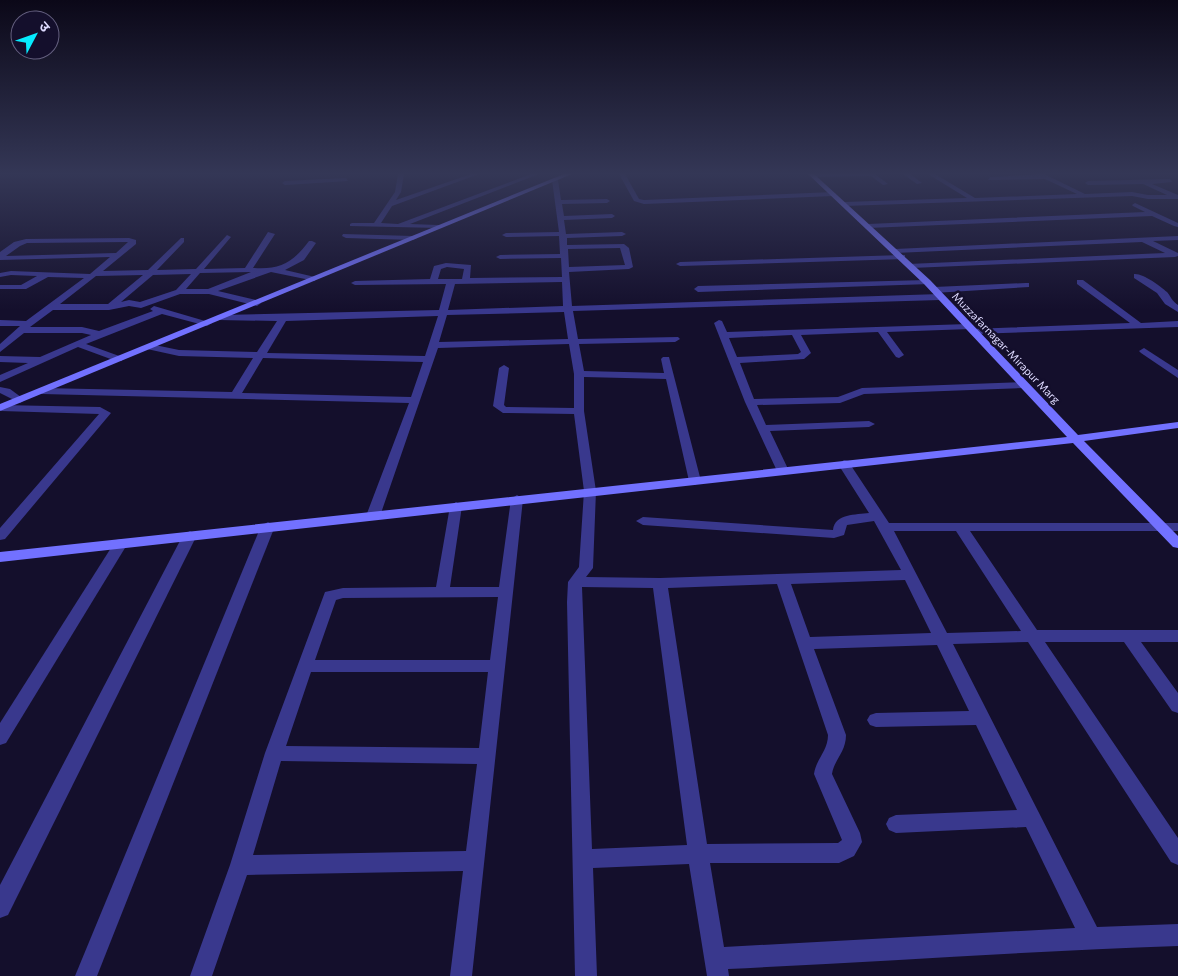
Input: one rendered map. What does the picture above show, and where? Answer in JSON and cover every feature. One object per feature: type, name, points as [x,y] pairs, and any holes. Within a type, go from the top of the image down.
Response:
[{"type":"main road","points":[[1,408],[208,324],[455,220]]},
{"type":"main road","name":"Muzzafarnagar-Mirapur Marg","points":[[861,220],[934,289],[1024,386],[1178,544]]},
{"type":"main road","points":[[0,557],[268,526],[1076,439],[1178,425]]},
{"type":"street","points":[[376,226],[380,220]]},
{"type":"street","points":[[398,226],[415,220]]},
{"type":"street","points":[[561,220],[568,309],[579,374],[579,412],[590,491],[586,568],[575,582],[586,976]]},
{"type":"street","points":[[868,226],[1021,220]]},
{"type":"street","points":[[1164,220],[1176,225]]},
{"type":"street","points":[[352,225],[438,227]]},
{"type":"street","points":[[246,270],[270,234]]},
{"type":"street","points":[[506,235],[622,234]]},
{"type":"street","points":[[346,236],[413,238]]},
{"type":"street","points":[[179,292],[227,237]]},
{"type":"street","points":[[680,264],[1178,238]]},
{"type":"street","points":[[109,307],[150,273],[181,240]]},
{"type":"street","points":[[1144,240],[1177,256]]},
{"type":"street","points":[[48,257],[69,241]]},
{"type":"street","points":[[0,349],[133,241],[21,242],[1,255]]},
{"type":"street","points":[[0,275],[11,273],[93,275],[268,270],[284,268],[298,260],[312,243]]},
{"type":"street","points":[[355,282],[450,282],[566,275],[629,267],[623,247],[500,257]]},
{"type":"street","points":[[1,255],[48,257],[118,255]]},
{"type":"street","points":[[911,266],[1177,256]]},
{"type":"street","points":[[433,282],[438,268],[446,265],[468,267],[466,281]]},
{"type":"street","points":[[209,291],[268,270],[312,279]]},
{"type":"street","points":[[0,287],[23,287],[47,274]]},
{"type":"street","points":[[1137,276],[1160,290],[1168,302],[1178,309]]},
{"type":"street","points":[[373,516],[433,345],[450,282]]},
{"type":"street","points":[[1080,282],[1140,326]]},
{"type":"street","points":[[222,318],[283,318],[568,309],[1026,285]]},
{"type":"street","points":[[698,289],[934,289]]},
{"type":"street","points":[[141,306],[179,292],[209,291],[257,303]]},
{"type":"street","points":[[50,307],[109,307],[129,303],[208,324]]},
{"type":"street","points":[[0,379],[100,334],[162,311]]},
{"type":"street","points":[[234,396],[283,318]]},
{"type":"street","points":[[0,323],[26,327],[82,330],[100,334]]},
{"type":"street","points":[[719,323],[750,402],[784,471]]},
{"type":"street","points":[[724,335],[1178,324]]},
{"type":"street","points":[[880,330],[898,354]]},
{"type":"street","points":[[734,360],[804,356],[806,354],[795,332]]},
{"type":"street","points":[[433,345],[675,339]]},
{"type":"street","points":[[78,344],[120,360]]},
{"type":"street","points":[[150,347],[185,353],[428,359]]},
{"type":"street","points":[[1144,351],[1178,375]]},
{"type":"street","points":[[0,359],[41,360]]},
{"type":"street","points":[[666,359],[695,481]]},
{"type":"street","points":[[504,368],[498,406],[500,408],[508,411],[579,412]]},
{"type":"street","points":[[579,374],[670,376]]},
{"type":"street","points":[[750,402],[840,400],[849,397],[855,392],[862,391],[1024,386]]},
{"type":"street","points":[[0,390],[6,391],[20,400]]},
{"type":"street","points":[[42,391],[414,400]]},
{"type":"street","points":[[0,536],[106,413],[100,410],[1,408]]},
{"type":"street","points":[[764,428],[869,424]]},
{"type":"street","points":[[844,464],[882,522],[910,575],[1091,938]]},
{"type":"street","points":[[461,976],[505,592],[518,499]]},
{"type":"street","points":[[442,593],[456,506]]},
{"type":"street","points":[[644,521],[834,534],[839,532],[840,523],[843,521],[960,527],[1178,527]]},
{"type":"street","points":[[86,976],[268,526]]},
{"type":"street","points":[[960,527],[1178,855]]},
{"type":"street","points":[[0,907],[190,535]]},
{"type":"street","points":[[0,738],[121,543]]},
{"type":"street","points":[[575,582],[660,582],[910,575]]},
{"type":"street","points":[[582,859],[698,854],[839,853],[848,849],[852,842],[850,833],[823,774],[823,768],[838,745],[837,735],[782,579]]},
{"type":"street","points":[[660,582],[698,854],[716,967],[939,948],[1091,938],[1178,935]]},
{"type":"street","points":[[201,976],[240,865],[274,753],[330,596],[336,594],[505,592]]},
{"type":"street","points":[[806,643],[1031,636],[1178,636]]},
{"type":"street","points":[[1128,636],[1178,706]]},
{"type":"street","points":[[304,666],[497,666]]},
{"type":"street","points":[[876,720],[981,718]]},
{"type":"street","points":[[274,753],[487,756]]},
{"type":"street","points":[[896,824],[1031,818]]},
{"type":"street","points":[[240,865],[475,861]]}]
